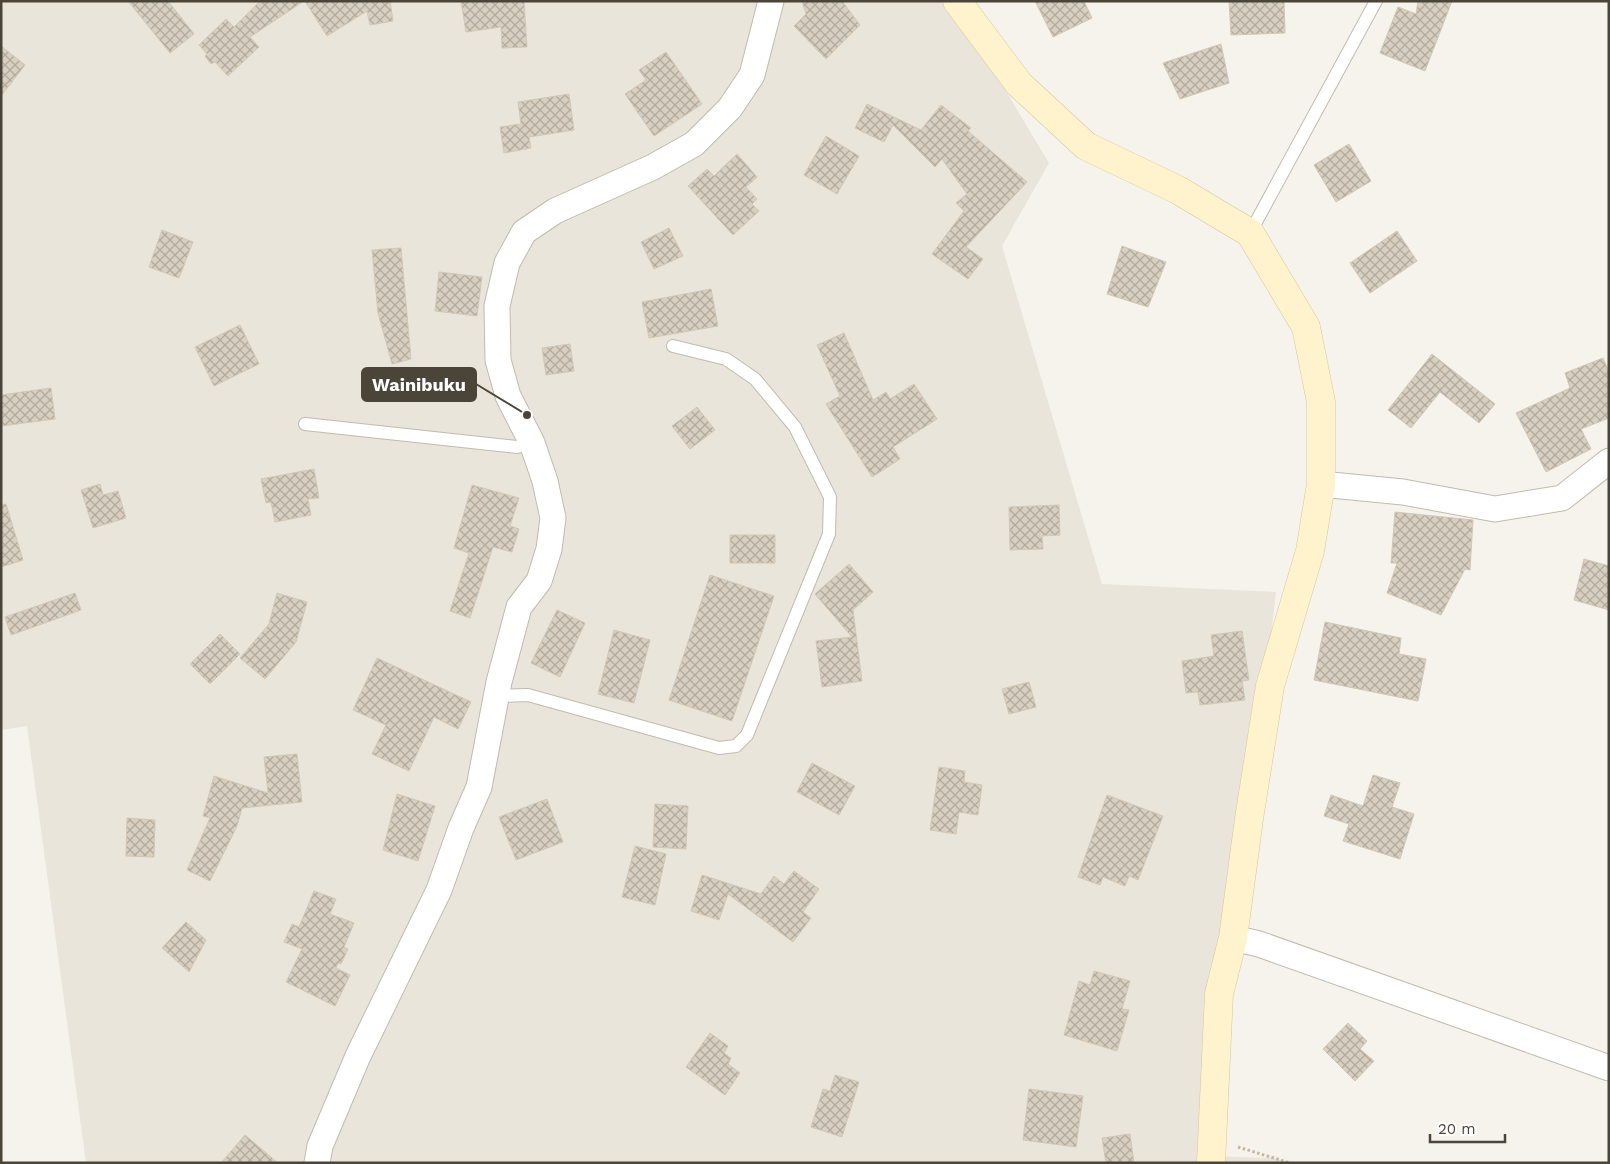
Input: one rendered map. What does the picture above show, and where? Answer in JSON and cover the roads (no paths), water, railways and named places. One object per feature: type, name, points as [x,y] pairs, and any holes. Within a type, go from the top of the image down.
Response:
[{"type":"street","points":[[317,1163],[320,1146],[358,1056],[439,890],[461,828],[478,788],[496,696],[519,607],[539,581],[549,549],[553,518],[545,481],[532,443],[508,396],[498,360],[497,306],[507,263],[524,232],[555,211],[653,166],[694,144],[730,108],[752,75],[771,1]]},
{"type":"street","points":[[958,1],[1019,84],[1086,146],[1178,190],[1250,233],[1306,327],[1321,402],[1321,484],[1310,550],[1270,686],[1233,938],[1219,994],[1211,1151]]},
{"type":"street","points":[[1321,484],[1403,492],[1495,509],[1562,498],[1609,461]]},
{"type":"street","points":[[1233,938],[1259,944],[1609,1068]]},
{"type":"lane","points":[[1250,233],[1376,1]]},
{"type":"lane","points":[[496,696],[528,695],[719,748],[736,746],[747,735],[829,534],[830,497],[794,427],[755,379],[726,359],[673,346]]},
{"type":"lane","points":[[305,424],[517,447],[532,443]]},
{"type":"place","name":"Wainibuku","points":[[527,415]]}]
